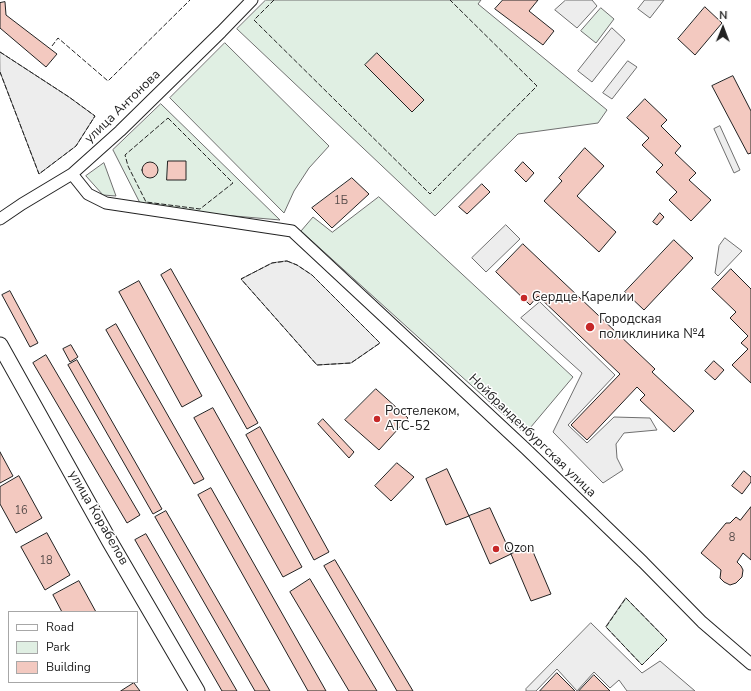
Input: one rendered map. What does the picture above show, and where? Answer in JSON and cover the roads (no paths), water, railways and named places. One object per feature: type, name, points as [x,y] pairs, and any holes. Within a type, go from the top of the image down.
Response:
[{"type":"street","name":"улица Антонова","points":[[0,219],[72,174],[120,131],[252,0]]},
{"type":"street","name":"Нойбранденбургская улица","points":[[72,174],[88,194],[106,203],[292,231],[526,449],[643,562],[702,622],[751,664]]},
{"type":"street","name":"улица Корабелов","points":[[0,345],[110,542],[197,691]]},
{"type":"place","name":"Сердце Карелии","points":[[524,298]]},
{"type":"place","name":"Городская поликлиника №4","points":[[590,327]]},
{"type":"place","name":"Ростелеком, АТС-52","points":[[377,419]]},
{"type":"place","name":"Ozon","points":[[496,549]]}]
